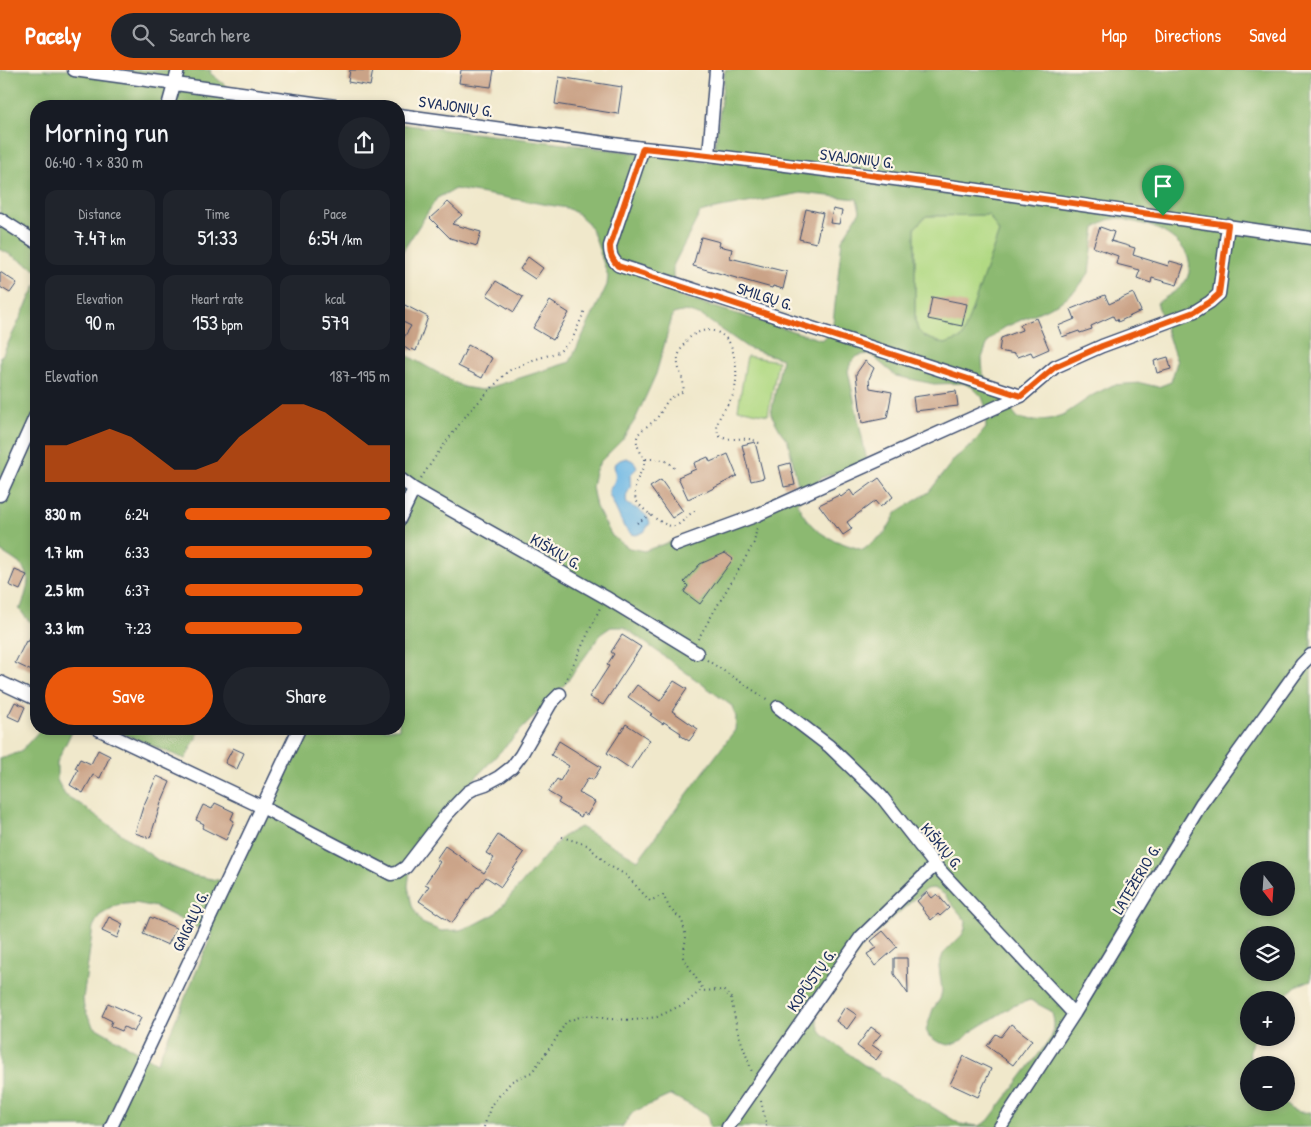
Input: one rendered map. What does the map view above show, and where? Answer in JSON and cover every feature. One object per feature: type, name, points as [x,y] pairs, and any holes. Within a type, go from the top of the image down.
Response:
[{"type":"street","points":[[74,70],[291,100]]},
{"type":"street","points":[[169,100],[178,70]]},
{"type":"street","points":[[709,155],[716,70]]},
{"type":"street","name":"SVAJONIŲ G.","points":[[405,116],[971,189],[1311,238]]},
{"type":"street","name":"SMILGŲ G.","points":[[643,148],[610,246],[610,253],[618,266],[1021,396]]},
{"type":"street","points":[[0,219],[30,238]]},
{"type":"street","points":[[676,545],[755,516],[1021,396],[1055,367],[1102,346],[1194,312],[1219,294],[1228,225]]},
{"type":"street","points":[[0,494],[30,428]]},
{"type":"street","name":"KIŠKIŲ G.","points":[[405,482],[695,651]]},
{"type":"street","points":[[405,507],[414,488]]},
{"type":"street","name":"LATEŽERIO G.","points":[[1000,1127],[1074,1014],[1201,804],[1302,664],[1311,655]]},
{"type":"street","points":[[5,685],[30,697]]},
{"type":"street","points":[[111,735],[262,807],[391,874],[406,868],[447,814],[468,792],[499,777],[512,767],[551,703],[560,694]]},
{"type":"street","name":"KIŠKIŲ G.","points":[[778,707],[829,746],[881,796],[935,865],[1074,1014]]},
{"type":"street","name":"GAIGALŲ G.","points":[[111,1127],[296,735]]},
{"type":"street","name":"KOPŪSTŲ G.","points":[[728,1127],[860,937],[935,865]]},
{"type":"path","points":[[414,488],[468,413],[508,371],[558,352],[572,340],[585,310]]},
{"type":"path","points":[[696,510],[678,525],[667,526],[650,515],[638,503],[635,496],[635,487],[645,459],[638,446],[638,434],[659,415],[671,398],[682,391],[684,382],[679,369],[678,357],[685,343],[697,332],[713,330],[730,343],[732,349],[736,373],[733,394],[717,424],[718,436],[724,439],[762,442]]},
{"type":"path","points":[[645,459],[660,459],[669,463],[674,468]]},
{"type":"path","points":[[637,523],[650,515]]},
{"type":"path","points":[[755,516],[757,527],[754,543],[695,651],[778,707]]},
{"type":"path","points":[[560,694],[605,597]]},
{"type":"path","points":[[562,837],[587,845],[608,865],[626,875],[650,901],[663,895],[670,909],[682,920],[686,937],[683,957],[704,991]]},
{"type":"path","points":[[484,1127],[491,1105],[512,1081],[532,1072],[566,1022],[585,1015],[609,1019],[636,1020],[657,1017],[686,1003],[700,991],[724,990],[731,998],[737,1029],[757,1086],[767,1127]]},
{"type":"green space","points":[[0,70],[211,70],[210,73],[244,100],[30,100],[30,266],[0,249]]},
{"type":"green space","points":[[725,70],[1311,70],[1311,980],[1296,986],[1291,991],[1240,991],[1240,1046],[1251,1046],[1250,1056],[1240,1056],[1240,1111],[1311,1112],[1311,1127],[710,1127],[707,1114],[671,1095],[633,1112],[622,1127],[0,1127],[0,759],[20,752],[36,735],[70,735],[57,762],[57,780],[65,795],[159,861],[191,875],[230,881],[302,735],[405,735],[405,354],[463,387],[482,390],[570,362],[607,285],[608,276],[588,223],[578,214],[567,208],[455,189],[437,198],[405,248],[405,125],[713,162]],"holes":[[[801,193],[857,199],[860,211],[842,240],[832,332],[822,340],[678,296],[673,280],[673,266],[700,213]],[[989,215],[999,232],[962,338],[945,344],[925,337],[918,330],[915,320],[915,228],[926,216]],[[1120,218],[1147,225],[1167,234],[1182,247],[1190,263],[1189,272],[1183,285],[1157,303],[1177,362],[1171,382],[1158,387],[1141,383],[1113,385],[1093,395],[1065,414],[1050,419],[1031,421],[1018,418],[983,374],[982,358],[988,342],[1001,329],[1059,303],[1077,289],[1089,273],[1095,228],[1107,220]],[[686,311],[702,316],[748,348],[782,359],[771,414],[788,441],[798,485],[795,493],[733,520],[644,551],[629,548],[612,536],[596,507],[592,487],[595,472],[600,462],[622,440],[635,420],[656,374],[673,314]],[[870,354],[896,376],[934,384],[963,383],[972,387],[982,397],[985,405],[986,428],[972,445],[955,458],[929,492],[897,512],[885,533],[863,550],[824,535],[809,522],[797,503],[821,478],[867,461],[848,371],[855,358]],[[611,627],[624,627],[732,706],[736,717],[735,730],[638,860],[580,827],[562,837],[495,914],[460,930],[441,931],[422,923],[412,906],[408,886],[411,863],[421,838],[566,683],[602,633]],[[934,888],[944,894],[966,921],[962,935],[943,954],[939,966],[942,991],[926,1030],[929,1036],[938,1042],[949,1045],[963,1040],[971,1032],[1013,1006],[1030,1000],[1051,1011],[1053,1018],[1054,1024],[1051,1038],[988,1121],[979,1126],[960,1124],[864,1065],[822,1034],[817,1023],[817,1014],[865,942],[926,889]],[[135,903],[156,907],[212,935],[157,1063],[93,1026],[84,1008],[83,999],[93,927],[99,916],[117,905]]]},
{"type":"green space","points":[[989,215],[999,232],[962,339],[945,344],[925,337],[918,330],[915,320],[915,228],[926,216]]},
{"type":"green space","points":[[30,298],[30,621],[19,608],[21,608],[27,587],[27,574],[24,568],[0,551],[0,356],[2,356]]},
{"type":"green space","points":[[747,356],[778,361],[768,415],[738,409]]},
{"type":"green space","points":[[126,735],[198,735],[185,759]]},
{"type":"water","points":[[626,458],[636,464],[637,468],[630,475],[630,486],[626,497],[627,504],[644,513],[650,523],[644,532],[636,535],[631,534],[624,527],[609,494],[615,478],[614,465]]},
{"type":"building","points":[[350,70],[373,70],[370,86],[348,82]]},
{"type":"building","points":[[461,70],[494,70],[491,87],[459,83]]},
{"type":"building","points":[[559,77],[622,87],[618,114],[555,104]]},
{"type":"building","points":[[448,202],[462,215],[452,224],[481,232],[477,246],[450,238],[430,218]]},
{"type":"building","points":[[806,209],[823,213],[816,243],[799,239]]},
{"type":"building","points":[[833,209],[842,211],[839,224],[830,223]]},
{"type":"building","points":[[1100,227],[1114,232],[1111,241],[1135,248],[1133,255],[1168,266],[1170,261],[1184,265],[1177,285],[1152,278],[1151,283],[1137,278],[1140,270],[1116,264],[1118,256],[1093,247]]},
{"type":"building","points":[[701,237],[720,242],[719,246],[732,249],[730,258],[787,272],[783,289],[773,286],[772,288],[693,266]]},
{"type":"building","points":[[528,257],[543,268],[535,279],[520,269]]},
{"type":"building","points":[[0,272],[17,283],[10,293],[0,287]]},
{"type":"building","points":[[496,281],[523,297],[514,312],[487,295]]},
{"type":"building","points":[[1133,293],[1141,311],[1118,322],[1113,316],[1091,326],[1092,329],[1062,337],[1058,326],[1075,319],[1071,309],[1105,295],[1109,304]]},
{"type":"building","points":[[932,297],[967,304],[962,326],[928,319]]},
{"type":"building","points":[[550,301],[569,313],[553,340],[533,328]]},
{"type":"building","points":[[405,305],[428,317],[416,351],[412,349],[410,351],[405,348],[405,336],[411,326],[405,323]]},
{"type":"building","points":[[1036,318],[1049,349],[1033,356],[1031,352],[1017,357],[1015,354],[999,351],[1001,338],[1022,330],[1020,325]]},
{"type":"building","points":[[468,345],[492,358],[482,378],[458,366]]},
{"type":"building","points":[[1168,357],[1171,369],[1157,373],[1154,361]]},
{"type":"building","points":[[865,361],[874,368],[869,379],[870,388],[892,392],[887,418],[862,423],[856,374]]},
{"type":"building","points":[[956,391],[958,406],[915,411],[913,397]]},
{"type":"building","points":[[755,442],[764,478],[751,481],[742,445]]},
{"type":"building","points":[[728,454],[737,476],[688,499],[678,477],[696,469],[694,463],[708,457],[710,462]]},
{"type":"building","points":[[790,463],[795,485],[784,487],[779,466]]},
{"type":"building","points":[[879,478],[893,497],[880,507],[875,501],[847,522],[852,529],[843,535],[819,505],[839,495],[841,497],[850,490],[854,496]]},
{"type":"building","points":[[661,480],[683,511],[672,518],[650,487]]},
{"type":"building","points":[[725,553],[733,559],[700,604],[684,592],[688,586],[684,582],[700,564]]},
{"type":"building","points":[[15,570],[27,575],[20,590],[9,585]]},
{"type":"building","points":[[622,635],[641,647],[603,705],[589,697],[609,666],[607,665],[614,654],[611,652]]},
{"type":"building","points":[[30,638],[30,670],[15,663],[26,641],[28,642]]},
{"type":"building","points":[[674,681],[687,689],[672,711],[698,729],[689,741],[680,735],[681,733],[664,722],[663,724],[628,697],[637,685],[660,701]]},
{"type":"building","points":[[15,702],[25,707],[19,721],[8,716]]},
{"type":"building","points":[[626,724],[650,740],[631,769],[607,753]]},
{"type":"building","points":[[559,741],[601,767],[593,780],[588,778],[579,793],[595,802],[587,815],[583,813],[581,817],[558,803],[560,799],[548,792],[557,779],[560,781],[569,766],[551,755]]},
{"type":"building","points":[[233,748],[244,753],[237,769],[225,763]]},
{"type":"building","points":[[98,750],[110,756],[100,778],[93,775],[83,793],[70,785],[78,770],[75,768],[80,759],[91,764]]},
{"type":"building","points":[[157,776],[170,782],[150,838],[135,833],[143,807]]},
{"type":"building","points":[[215,803],[234,812],[231,819],[234,821],[226,840],[202,828],[204,824],[196,820],[203,805],[212,809]]},
{"type":"building","points":[[498,835],[524,853],[501,887],[486,877],[452,923],[419,901],[429,886],[425,884],[440,862],[436,859],[445,846],[484,873],[494,858],[486,853]]},
{"type":"building","points":[[927,892],[932,898],[937,894],[949,908],[940,916],[938,914],[931,920],[917,901]]},
{"type":"building","points":[[109,917],[123,924],[117,938],[102,931]]},
{"type":"building","points":[[150,917],[176,928],[168,945],[143,934]]},
{"type":"building","points":[[883,931],[897,947],[875,966],[867,954],[877,948],[871,941]]},
{"type":"building","points":[[894,958],[907,958],[908,994],[894,974]]},
{"type":"building","points":[[108,1003],[141,1018],[134,1032],[124,1027],[122,1031],[110,1026],[112,1021],[102,1016]]},
{"type":"building","points":[[845,1007],[857,1015],[847,1029],[836,1021]]},
{"type":"building","points":[[1011,1024],[1032,1040],[1013,1065],[987,1046],[996,1034],[1001,1037]]},
{"type":"building","points":[[871,1027],[881,1034],[872,1045],[882,1052],[876,1060],[857,1046]]},
{"type":"building","points":[[964,1056],[991,1069],[978,1097],[950,1084]]},
{"type":"route","points":[[643,148],[971,189],[1163,216],[1228,225],[1219,294],[1194,312],[1102,346],[1055,367],[1021,396],[618,266],[610,253],[610,246],[643,148]]}]
